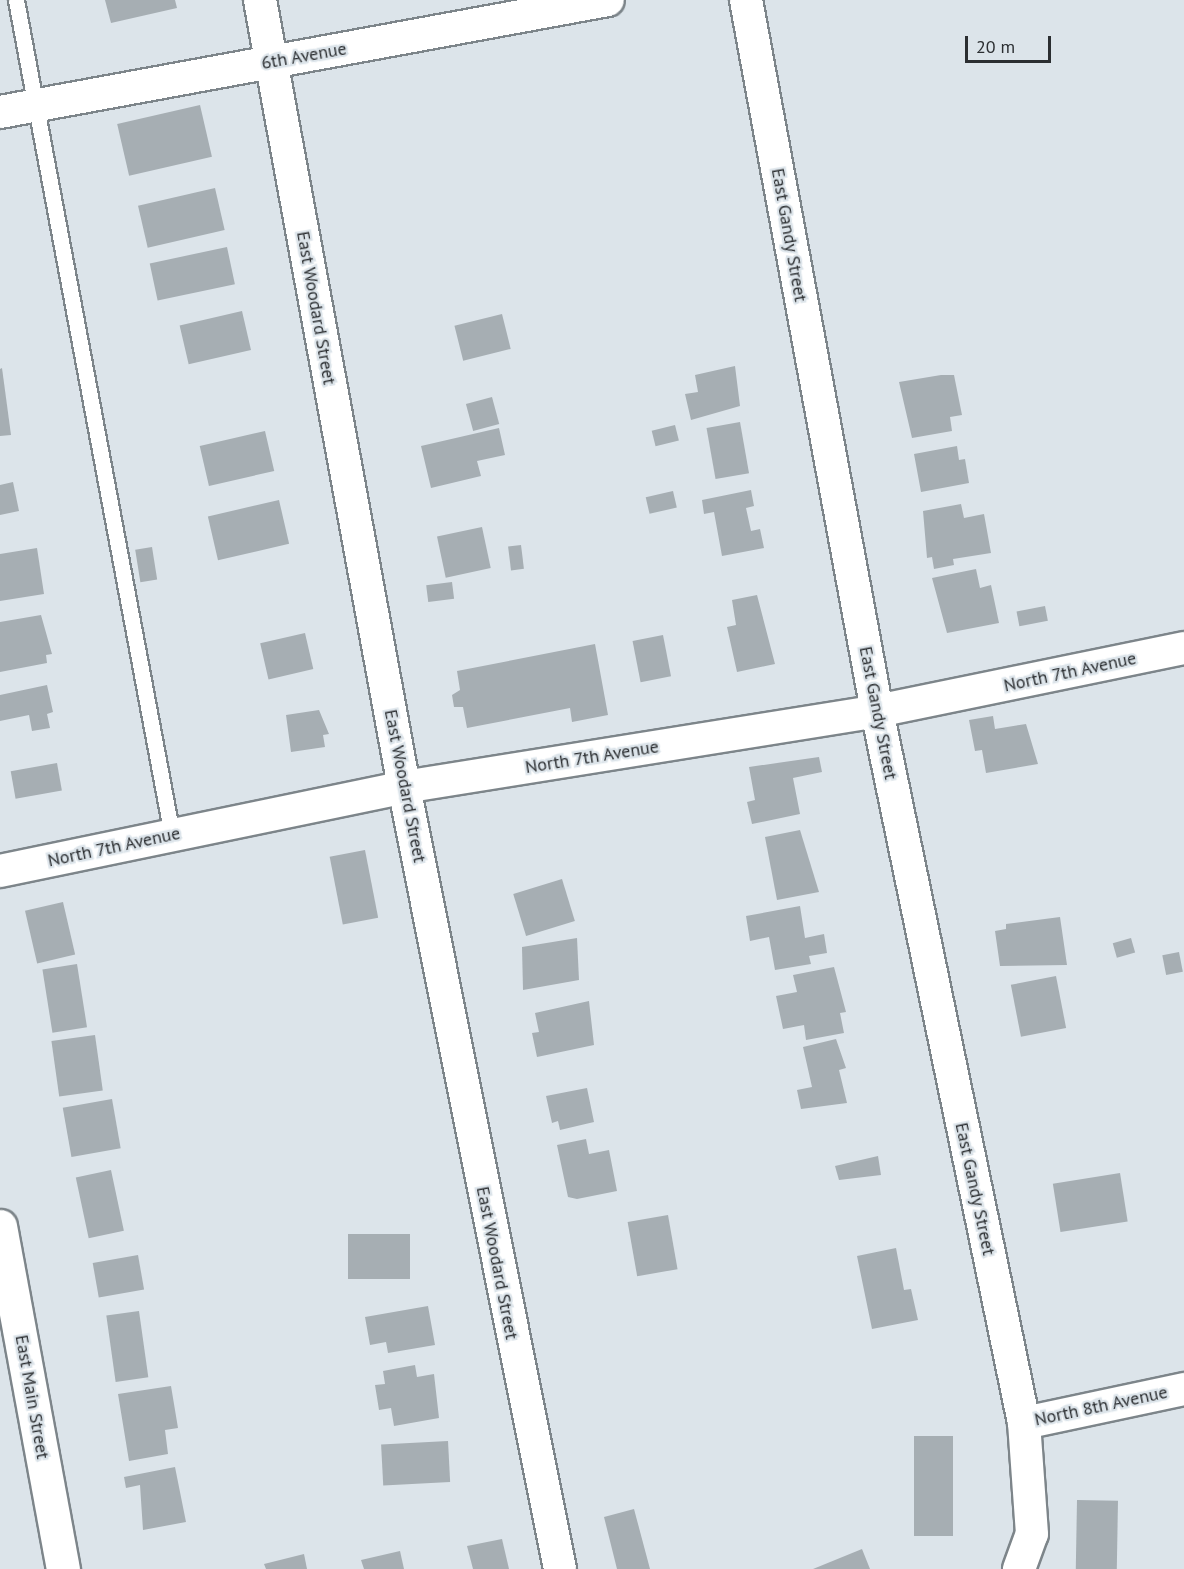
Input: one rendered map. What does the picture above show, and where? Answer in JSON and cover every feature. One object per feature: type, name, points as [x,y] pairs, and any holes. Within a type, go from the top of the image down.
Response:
[{"type":"main road","name":"East Main Street","points":[[0,1226],[63,1569]]},
{"type":"street","name":"East Woodard Street","points":[[260,0],[404,787],[560,1569]]},
{"type":"street","name":"6th Avenue","points":[[0,112],[608,0]]},
{"type":"street","name":"East Gandy Street","points":[[746,0],[877,711],[1024,1423]]},
{"type":"street","name":"North 7th Avenue","points":[[0,871],[404,787],[877,711],[1184,648]]},
{"type":"street","name":"North 8th Avenue","points":[[1019,1569],[1032,1534],[1024,1423],[1184,1389]]},
{"type":"lane","points":[[16,0],[172,835]]},
{"type":"building","points":[[105,0],[175,0],[177,8],[111,23]]},
{"type":"building","points":[[200,105],[212,157],[129,176],[117,124]]},
{"type":"building","points":[[215,188],[225,230],[148,248],[138,206]]},
{"type":"building","points":[[227,247],[235,284],[158,301],[150,263]]},
{"type":"building","points":[[242,311],[251,350],[189,364],[180,325]]},
{"type":"building","points":[[502,314],[511,349],[463,361],[454,326]]},
{"type":"building","points":[[735,366],[740,406],[691,420],[685,394],[698,392],[695,375]]},
{"type":"building","points":[[2,368],[11,435],[0,436],[0,369]]},
{"type":"building","points":[[954,375],[962,415],[950,417],[952,431],[912,438],[899,382]]},
{"type":"building","points":[[492,397],[499,424],[473,431],[466,404]]},
{"type":"building","points":[[740,422],[749,473],[716,479],[707,428]]},
{"type":"building","points":[[675,425],[679,441],[656,446],[652,431]]},
{"type":"building","points":[[499,428],[505,455],[477,461],[481,476],[431,488],[421,446]]},
{"type":"building","points":[[265,431],[274,471],[209,486],[200,446]]},
{"type":"building","points":[[957,446],[959,460],[965,459],[969,483],[921,492],[914,454]]},
{"type":"building","points":[[13,482],[19,511],[0,515],[0,485]]},
{"type":"building","points":[[751,490],[754,506],[746,508],[751,531],[760,529],[764,548],[722,556],[714,512],[704,514],[702,500]]},
{"type":"building","points":[[673,491],[677,508],[650,514],[646,497]]},
{"type":"building","points":[[279,500],[289,544],[218,560],[208,516]]},
{"type":"building","points":[[961,504],[964,518],[984,514],[991,553],[953,559],[954,565],[934,569],[932,557],[927,558],[923,511]]},
{"type":"building","points":[[482,527],[491,568],[446,578],[437,537]]},
{"type":"building","points":[[521,545],[524,569],[511,570],[508,547]]},
{"type":"building","points":[[152,547],[157,580],[140,582],[135,550]]},
{"type":"building","points":[[37,548],[44,594],[0,601],[0,554]]},
{"type":"building","points":[[976,569],[980,588],[991,585],[999,623],[947,633],[932,578]]},
{"type":"building","points":[[452,582],[454,599],[428,602],[426,585]]},
{"type":"building","points":[[757,595],[775,664],[737,672],[727,627],[736,625],[732,600]]},
{"type":"building","points":[[1045,606],[1048,621],[1019,626],[1017,612]]},
{"type":"building","points":[[41,615],[52,654],[46,655],[47,663],[0,672],[0,622]]},
{"type":"building","points":[[305,633],[313,669],[269,679],[260,643]]},
{"type":"building","points":[[663,635],[671,676],[641,682],[633,641]]},
{"type":"building","points":[[595,644],[608,715],[572,722],[570,708],[467,728],[463,707],[454,707],[452,695],[460,690],[457,671]]},
{"type":"building","points":[[47,685],[53,712],[47,714],[50,728],[32,731],[29,715],[0,721],[0,695]]},
{"type":"building","points":[[319,710],[329,734],[323,735],[325,747],[291,752],[286,715]]},
{"type":"building","points":[[993,716],[995,729],[1026,724],[1038,764],[986,773],[982,750],[975,751],[969,720]]},
{"type":"building","points":[[819,757],[822,772],[793,778],[800,814],[752,824],[747,802],[755,800],[749,767]]},
{"type":"building","points":[[57,763],[62,791],[16,799],[11,771]]},
{"type":"building","points":[[800,830],[819,892],[777,900],[765,837]]},
{"type":"building","points":[[365,850],[378,918],[343,925],[330,857]]},
{"type":"building","points":[[562,879],[575,921],[526,936],[513,894]]},
{"type":"building","points":[[63,902],[75,955],[37,963],[25,911]]},
{"type":"building","points":[[800,906],[805,938],[824,934],[827,953],[809,956],[811,964],[775,970],[769,937],[750,941],[746,916]]},
{"type":"building","points":[[1060,917],[1067,965],[1000,966],[995,931],[1006,929],[1006,924]]},
{"type":"building","points":[[577,938],[579,980],[523,990],[522,947]]},
{"type":"building","points":[[1131,938],[1135,952],[1117,958],[1113,943]]},
{"type":"building","points":[[1179,952],[1183,972],[1166,975],[1162,955]]},
{"type":"building","points":[[77,964],[87,1027],[52,1033],[42,969]]},
{"type":"building","points":[[834,967],[846,1012],[840,1013],[844,1033],[806,1040],[804,1025],[783,1029],[776,996],[797,992],[793,975]]},
{"type":"building","points":[[1056,976],[1066,1028],[1021,1037],[1011,985]]},
{"type":"building","points":[[589,1001],[594,1045],[537,1057],[532,1033],[539,1032],[535,1013]]},
{"type":"building","points":[[95,1035],[103,1090],[59,1097],[51,1041]]},
{"type":"building","points":[[836,1039],[846,1068],[839,1070],[847,1103],[801,1109],[797,1090],[812,1087],[803,1047]]},
{"type":"building","points":[[587,1088],[594,1122],[560,1130],[558,1121],[552,1123],[546,1096]]},
{"type":"building","points":[[112,1099],[121,1148],[71,1157],[63,1108]]},
{"type":"building","points":[[586,1139],[589,1154],[609,1150],[617,1191],[577,1199],[568,1197],[557,1145]]},
{"type":"building","points":[[878,1156],[881,1175],[839,1180],[835,1166]]},
{"type":"building","points":[[111,1170],[124,1231],[89,1238],[76,1177]]},
{"type":"building","points":[[1120,1173],[1128,1221],[1061,1232],[1053,1184]]},
{"type":"building","points":[[668,1215],[678,1269],[637,1276],[628,1222]]},
{"type":"building","points":[[348,1234],[410,1234],[410,1279],[348,1279]]},
{"type":"building","points":[[896,1248],[904,1290],[911,1289],[918,1320],[872,1329],[857,1256]]},
{"type":"building","points":[[138,1255],[144,1289],[99,1297],[93,1263]]},
{"type":"building","points":[[428,1306],[435,1345],[388,1353],[386,1342],[370,1345],[365,1317]]},
{"type":"building","points":[[139,1311],[148,1377],[116,1382],[106,1316]]},
{"type":"building","points":[[415,1365],[417,1377],[434,1374],[439,1418],[394,1426],[391,1408],[379,1410],[375,1385],[385,1384],[383,1371]]},
{"type":"building","points":[[171,1386],[178,1428],[165,1430],[168,1454],[129,1461],[118,1394]]},
{"type":"building","points":[[914,1436],[953,1436],[953,1536],[914,1536]]},
{"type":"building","points":[[448,1441],[450,1482],[383,1485],[381,1445]]},
{"type":"building","points":[[175,1467],[186,1522],[143,1530],[140,1485],[126,1488],[124,1477]]},
{"type":"building","points":[[1077,1500],[1118,1501],[1117,1569],[1076,1569]]},
{"type":"building","points":[[634,1509],[650,1569],[617,1569],[604,1517]]},
{"type":"building","points":[[502,1539],[509,1569],[473,1569],[467,1546]]},
{"type":"building","points":[[862,1549],[870,1569],[813,1569]]},
{"type":"building","points":[[400,1551],[404,1569],[364,1569],[361,1560]]},
{"type":"building","points":[[304,1554],[307,1569],[266,1569],[264,1564]]}]
